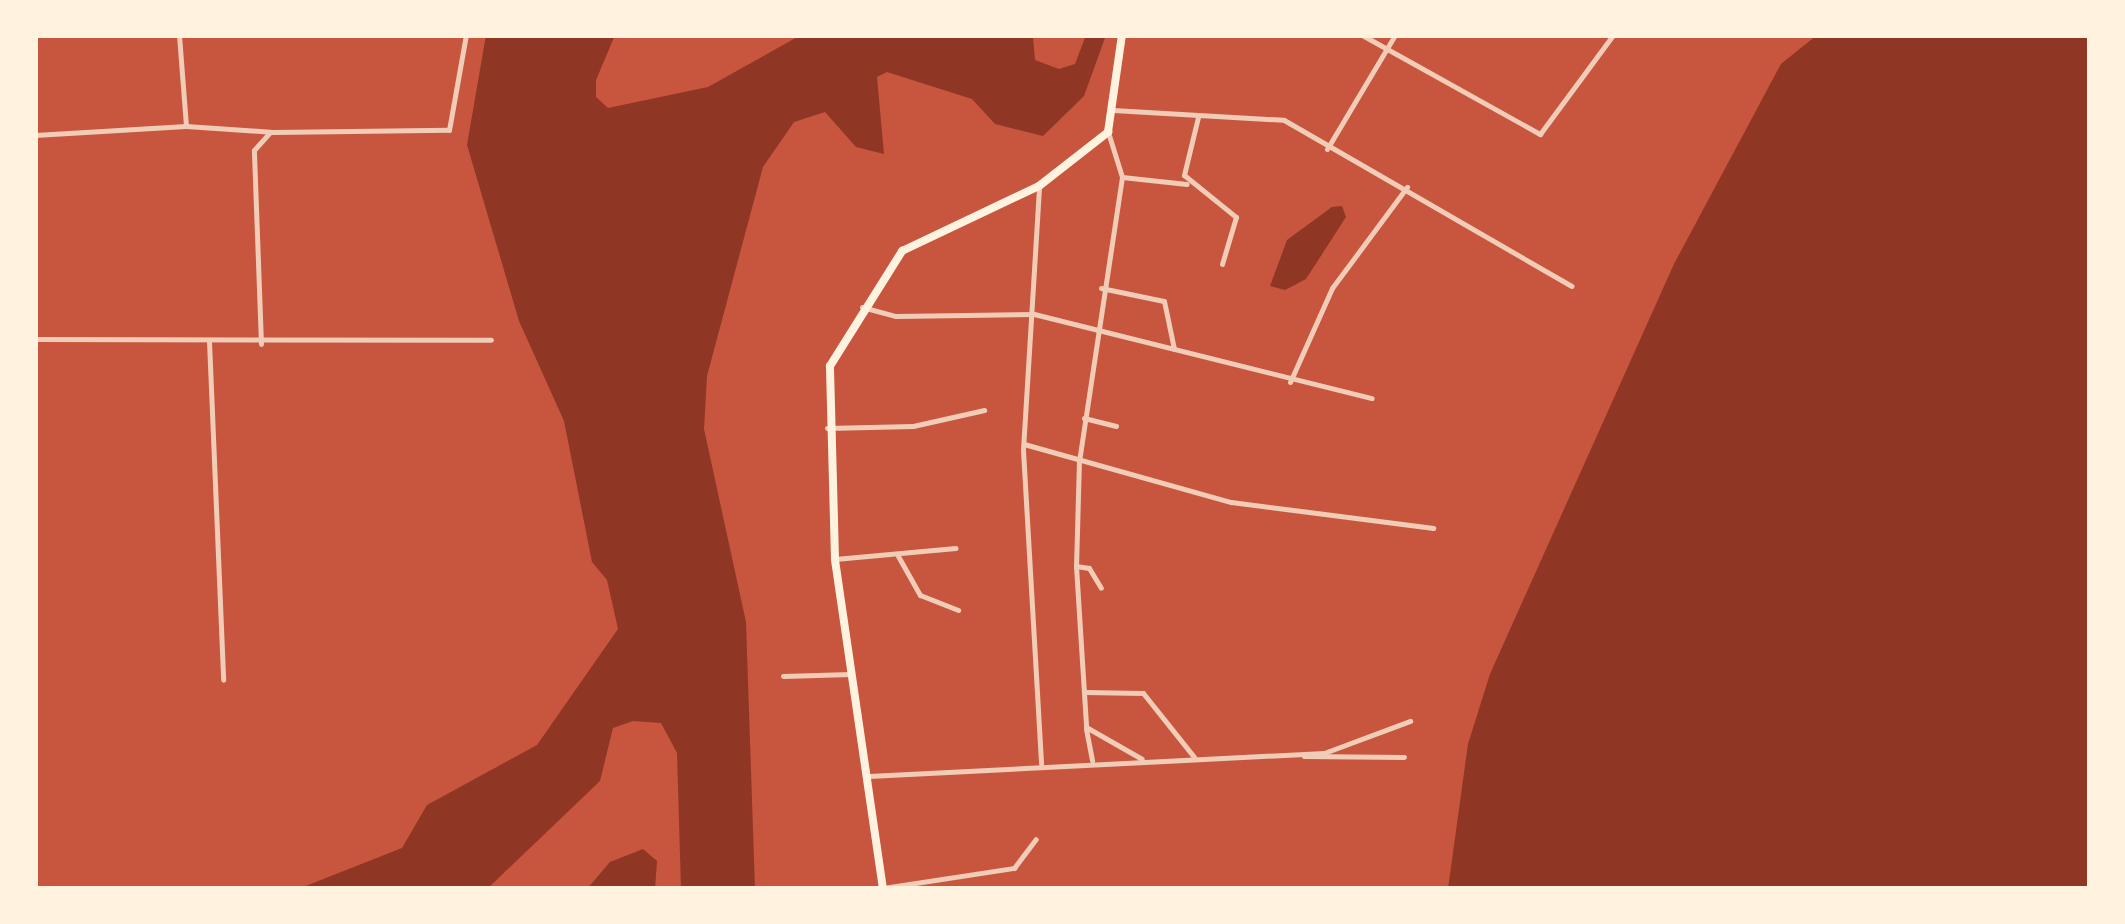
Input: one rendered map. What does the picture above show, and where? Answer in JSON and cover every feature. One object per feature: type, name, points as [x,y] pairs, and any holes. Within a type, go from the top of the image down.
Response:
[{"type":"main road","points":[[883,889],[835,559],[827,428],[830,366],[862,306],[902,251],[1038,186],[1108,132],[1122,35]]},
{"type":"street","points":[[180,35],[186,126]]},
{"type":"street","points":[[35,135],[186,126],[273,132],[454,128],[466,35]]},
{"type":"street","points":[[1362,35],[1390,55],[1540,134],[1614,35]]},
{"type":"street","points":[[1327,149],[1390,55],[1395,35]]},
{"type":"street","points":[[1113,110],[1284,120],[1327,149],[1407,186],[1571,286]]},
{"type":"street","points":[[1187,184],[1198,117]]},
{"type":"street","points":[[261,344],[254,150],[273,132]]},
{"type":"street","points":[[1092,760],[1086,727],[1076,566],[1078,460],[1122,176],[1108,132]]},
{"type":"street","points":[[1122,176],[1187,184],[1236,217],[1222,264]]},
{"type":"street","points":[[1038,186],[1024,444],[1041,763]]},
{"type":"street","points":[[1290,382],[1332,288],[1407,186]]},
{"type":"street","points":[[1102,288],[1164,301],[1174,350]]},
{"type":"street","points":[[862,306],[896,316],[1034,314],[1290,382],[1372,398]]},
{"type":"street","points":[[35,339],[261,344],[492,340]]},
{"type":"street","points":[[209,342],[223,680]]},
{"type":"street","points":[[827,428],[912,426],[984,410]]},
{"type":"street","points":[[1084,418],[1116,426]]},
{"type":"street","points":[[1024,444],[1231,502],[1433,528]]},
{"type":"street","points":[[835,559],[955,548]]},
{"type":"street","points":[[898,556],[920,595],[958,610]]},
{"type":"street","points":[[1076,566],[1089,568],[1100,588]]},
{"type":"street","points":[[783,676],[851,674]]},
{"type":"street","points":[[1085,692],[1144,692],[1194,758]]},
{"type":"street","points":[[869,776],[1092,760],[1281,754],[1361,746],[1410,721]]},
{"type":"street","points":[[1086,727],[1142,759]]},
{"type":"street","points":[[1281,754],[1404,757]]},
{"type":"street","points":[[883,889],[1014,868],[1036,839]]},
{"type":"shaded area","points":[[486,35],[615,35],[596,80],[596,97],[608,108],[708,87],[801,35],[1033,37],[1035,60],[1059,69],[1075,64],[1086,35],[1106,35],[1084,96],[1043,136],[995,124],[972,99],[887,72],[877,77],[884,154],[856,147],[825,112],[794,122],[763,167],[707,376],[704,429],[746,622],[755,889],[681,889],[677,753],[661,723],[633,721],[613,728],[600,781],[487,889],[298,889],[402,848],[427,805],[537,745],[618,629],[607,580],[592,562],[564,421],[519,321],[467,145]]},
{"type":"shaded area","points":[[1817,35],[2090,35],[2090,889],[1448,889],[1468,744],[1490,674],[1674,264],[1781,64]]},
{"type":"shaded area","points":[[1342,206],[1346,217],[1306,279],[1285,290],[1270,286],[1287,240],[1332,207]]},
{"type":"shaded area","points":[[643,849],[657,861],[655,889],[587,889],[610,862]]}]
